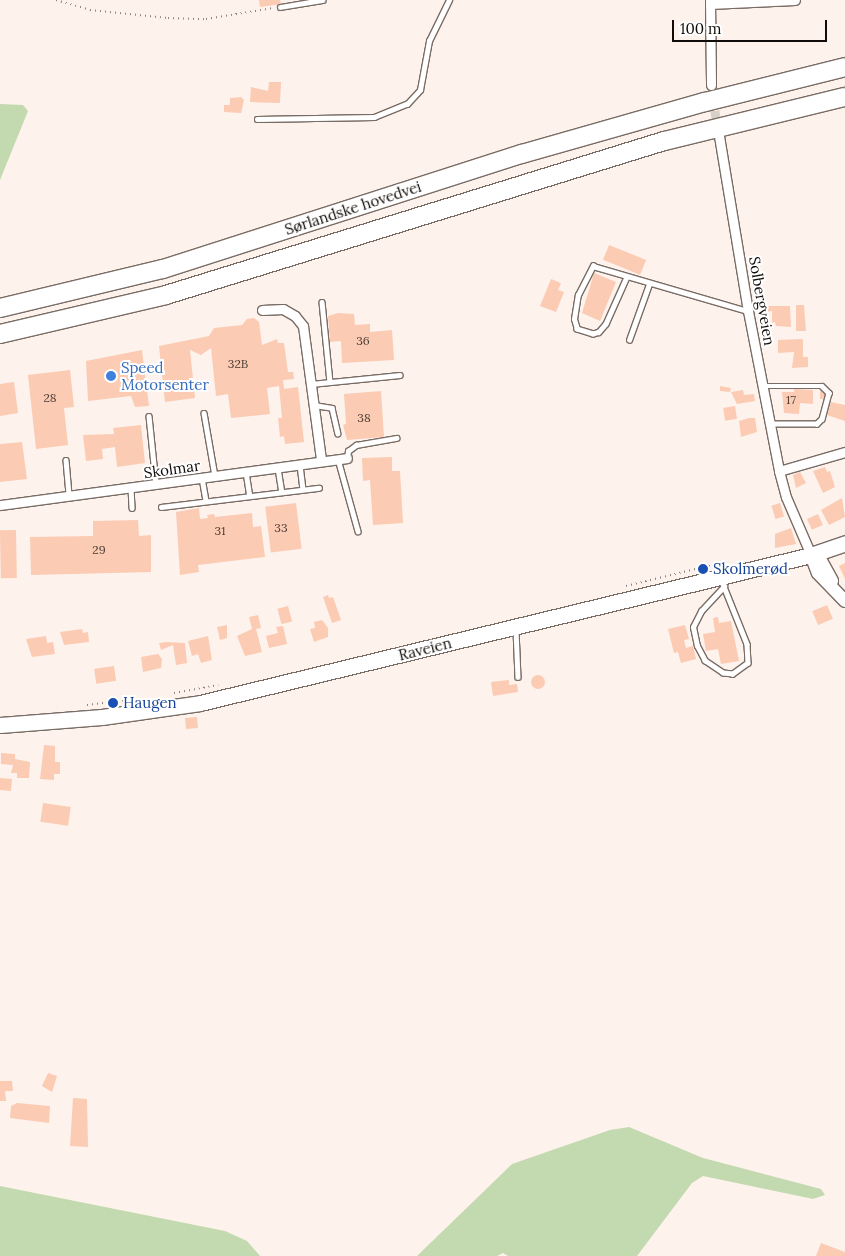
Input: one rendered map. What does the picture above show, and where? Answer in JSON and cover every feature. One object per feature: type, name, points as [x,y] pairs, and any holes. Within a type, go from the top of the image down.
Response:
[{"type":"highway","name":"Sørlandske hovedvei","points":[[0,308],[163,268],[522,154],[705,102],[845,67]]},
{"type":"highway","name":"Sørlandske hovedvei","points":[[0,334],[176,293],[664,141],[845,97]]},
{"type":"main road","name":"Raveien","points":[[0,725],[102,717],[200,703],[515,626],[722,581],[845,543]]},
{"type":"main road","points":[[811,555],[820,559],[842,596]]},
{"type":"street","points":[[711,85],[710,2],[795,0]]},
{"type":"street","name":"Solbergveien","points":[[719,136],[748,312],[764,386],[779,471],[786,498],[811,555]]},
{"type":"street","points":[[262,310],[282,309],[301,322],[312,384],[321,460]]},
{"type":"street","points":[[779,471],[845,452]]},
{"type":"street","name":"Skolmar","points":[[0,505],[343,458]]},
{"type":"lane","points":[[280,7],[322,0]]},
{"type":"lane","points":[[257,119],[374,117],[407,104],[420,90],[429,41],[449,0]]},
{"type":"lane","points":[[627,277],[606,324],[599,332],[594,334],[577,329],[574,319],[578,294],[590,270],[599,266],[649,284],[748,312]]},
{"type":"lane","points":[[629,340],[649,284]]},
{"type":"lane","points":[[322,302],[330,382]]},
{"type":"lane","points":[[312,384],[400,375]]},
{"type":"lane","points":[[764,386],[822,386],[830,393],[822,419],[817,424],[770,424]]},
{"type":"lane","points":[[314,405],[332,408],[338,433]]},
{"type":"lane","points":[[204,413],[215,476]]},
{"type":"lane","points":[[149,416],[156,485]]},
{"type":"lane","points":[[358,531],[343,458],[356,445],[396,438]]},
{"type":"lane","points":[[66,460],[68,496]]},
{"type":"lane","points":[[299,464],[303,489]]},
{"type":"lane","points":[[278,467],[282,492]]},
{"type":"lane","points":[[246,472],[250,496]]},
{"type":"lane","points":[[202,478],[206,501]]},
{"type":"lane","points":[[131,488],[132,508]]},
{"type":"lane","points":[[161,507],[319,488]]},
{"type":"lane","points":[[722,581],[747,644],[748,663],[733,674],[722,672],[705,661],[697,646],[693,627],[701,610],[722,581]]},
{"type":"lane","points":[[515,626],[518,677]]},
{"type":"path","points":[[56,0],[90,10],[168,18],[206,19],[280,7]]},
{"type":"path","points":[[624,586],[735,560]]},
{"type":"path","points":[[166,694],[223,684]]},
{"type":"path","points":[[80,705],[130,699]]},
{"type":"green space","points":[[0,104],[23,105],[28,111],[0,180]]},
{"type":"green space","points":[[629,1127],[703,1158],[821,1189],[825,1195],[813,1199],[703,1176],[692,1183],[637,1256],[508,1256],[503,1253],[497,1256],[417,1256],[512,1164],[610,1130]]},
{"type":"green space","points":[[0,1186],[225,1231],[247,1241],[260,1256],[0,1256]]},
{"type":"building","points":[[259,0],[280,0],[281,4],[260,7]]},
{"type":"building","points":[[269,82],[281,82],[280,103],[250,102],[251,87],[268,91]]},
{"type":"building","points":[[241,97],[244,100],[241,113],[224,112],[224,105],[230,105],[230,98]]},
{"type":"building","points":[[609,245],[646,260],[640,275],[603,260]]},
{"type":"building","points":[[594,273],[616,282],[600,321],[582,313]]},
{"type":"building","points":[[551,279],[561,283],[558,290],[564,292],[556,312],[540,306]]},
{"type":"building","points":[[764,295],[765,299],[757,301],[756,297]]},
{"type":"building","points":[[796,305],[804,305],[806,331],[796,331]]},
{"type":"building","points":[[763,306],[790,306],[791,327],[776,326],[775,322],[772,323],[772,311],[763,312]]},
{"type":"building","points":[[338,313],[354,314],[355,325],[370,324],[370,332],[392,330],[394,360],[342,363],[341,341],[330,342],[328,316]]},
{"type":"building","points":[[254,318],[259,322],[262,345],[277,339],[278,343],[284,343],[288,372],[293,372],[294,379],[283,380],[284,389],[298,387],[304,442],[285,444],[284,436],[280,437],[278,418],[282,418],[279,386],[267,388],[270,414],[231,418],[228,394],[216,396],[211,348],[201,355],[190,350],[195,398],[165,402],[159,346],[209,336],[214,328],[242,325],[247,319]]},
{"type":"building","points":[[803,339],[803,357],[808,357],[808,367],[792,368],[794,352],[778,353],[778,340]]},
{"type":"building","points":[[142,350],[149,406],[135,407],[131,396],[88,401],[86,361]]},
{"type":"building","points":[[70,370],[74,407],[64,408],[68,445],[36,449],[28,375]]},
{"type":"building","points":[[14,382],[18,413],[0,416],[0,384]]},
{"type":"building","points":[[720,386],[731,388],[730,392],[720,391]]},
{"type":"building","points":[[794,389],[813,390],[813,404],[800,403],[799,414],[784,413],[782,392],[794,392]]},
{"type":"building","points":[[743,390],[744,395],[754,394],[755,401],[737,404],[731,392]]},
{"type":"building","points":[[381,391],[384,437],[347,440],[343,425],[346,424],[344,394]]},
{"type":"building","points":[[820,391],[826,391],[825,399],[820,399]]},
{"type":"building","points":[[831,402],[845,405],[845,421],[827,415]]},
{"type":"building","points":[[735,406],[737,419],[725,421],[723,408]]},
{"type":"building","points":[[755,418],[757,432],[741,437],[739,421]]},
{"type":"building","points":[[141,425],[145,463],[117,467],[115,447],[102,449],[103,459],[86,461],[83,435],[114,434],[113,428]]},
{"type":"building","points":[[22,442],[27,479],[0,482],[0,444]]},
{"type":"building","points":[[392,457],[392,471],[400,471],[403,523],[373,525],[370,480],[363,481],[362,458]]},
{"type":"building","points":[[825,467],[827,472],[830,471],[835,487],[823,493],[813,471]]},
{"type":"building","points":[[800,472],[806,483],[796,488],[793,475]]},
{"type":"building","points":[[842,498],[845,517],[829,525],[821,510]]},
{"type":"building","points":[[296,503],[302,549],[271,552],[265,507]]},
{"type":"building","points":[[780,503],[784,516],[775,519],[771,506]]},
{"type":"building","points":[[199,508],[200,519],[208,518],[207,515],[214,514],[215,517],[252,513],[253,527],[261,526],[265,557],[198,565],[199,572],[180,575],[176,512]]},
{"type":"building","points":[[818,514],[823,525],[812,530],[807,519]]},
{"type":"building","points":[[138,520],[139,536],[151,535],[151,572],[31,575],[30,537],[93,536],[93,521]]},
{"type":"building","points":[[791,528],[796,544],[775,548],[775,534]]},
{"type":"building","points":[[0,530],[16,530],[17,578],[1,578]]},
{"type":"building","points":[[845,563],[845,579],[839,566]]},
{"type":"building","points":[[328,595],[329,598],[333,597],[341,620],[332,623],[323,597]]},
{"type":"building","points":[[827,605],[833,619],[818,625],[812,611]]},
{"type":"building","points":[[288,606],[292,621],[282,624],[277,609]]},
{"type":"building","points":[[258,615],[261,628],[256,629],[262,652],[245,656],[237,636],[252,629],[249,617]]},
{"type":"building","points":[[718,617],[719,623],[731,621],[739,661],[721,664],[718,649],[706,651],[703,634],[715,632],[713,618]]},
{"type":"building","points":[[322,620],[328,628],[328,637],[314,642],[310,629],[315,628],[314,622]]},
{"type":"building","points":[[227,625],[227,638],[220,640],[217,627]]},
{"type":"building","points":[[685,625],[689,639],[684,640],[686,648],[693,646],[696,659],[681,663],[678,652],[674,653],[668,629]]},
{"type":"building","points":[[283,626],[287,644],[269,648],[266,636],[278,633],[276,627]]},
{"type":"building","points":[[82,629],[83,633],[88,632],[89,642],[64,645],[60,632]]},
{"type":"building","points":[[46,636],[47,643],[53,642],[55,654],[32,657],[26,639]]},
{"type":"building","points":[[208,636],[212,660],[201,663],[198,654],[192,656],[188,641]]},
{"type":"building","points":[[159,643],[185,643],[187,663],[176,665],[173,645],[161,650]]},
{"type":"building","points":[[158,654],[162,659],[161,668],[143,672],[141,657]]},
{"type":"building","points":[[114,666],[116,681],[96,684],[94,669]]},
{"type":"building","points":[[538,675],[543,677],[545,682],[543,687],[538,689],[533,687],[531,682],[533,677]]},
{"type":"building","points":[[509,680],[509,685],[517,684],[518,692],[493,696],[491,682]]},
{"type":"building","points":[[197,717],[198,728],[186,729],[185,718]]},
{"type":"building","points":[[44,745],[55,746],[55,762],[60,762],[60,774],[54,774],[54,780],[40,779]]},
{"type":"building","points":[[1,753],[15,754],[15,759],[30,762],[29,778],[17,778],[17,773],[11,773],[13,765],[1,764]]},
{"type":"building","points":[[0,778],[12,779],[11,791],[0,790]]},
{"type":"building","points":[[43,803],[71,807],[68,826],[40,822]]},
{"type":"building","points":[[48,1073],[57,1076],[52,1092],[42,1086]]},
{"type":"building","points":[[0,1081],[12,1081],[13,1091],[5,1091],[6,1101],[0,1101]]},
{"type":"building","points":[[73,1098],[87,1099],[88,1147],[70,1146]]},
{"type":"building","points":[[17,1103],[50,1106],[49,1123],[10,1118],[11,1106]]},
{"type":"building","points":[[821,1243],[845,1252],[845,1256],[816,1256]]},
{"type":"tunnel","points":[[713,97],[718,131]]},
{"type":"place","name":"Speed Motorsenter","points":[[111,376]]},
{"type":"place","name":"Skolmerød","points":[[703,569]]},
{"type":"place","name":"Haugen","points":[[113,703]]}]
